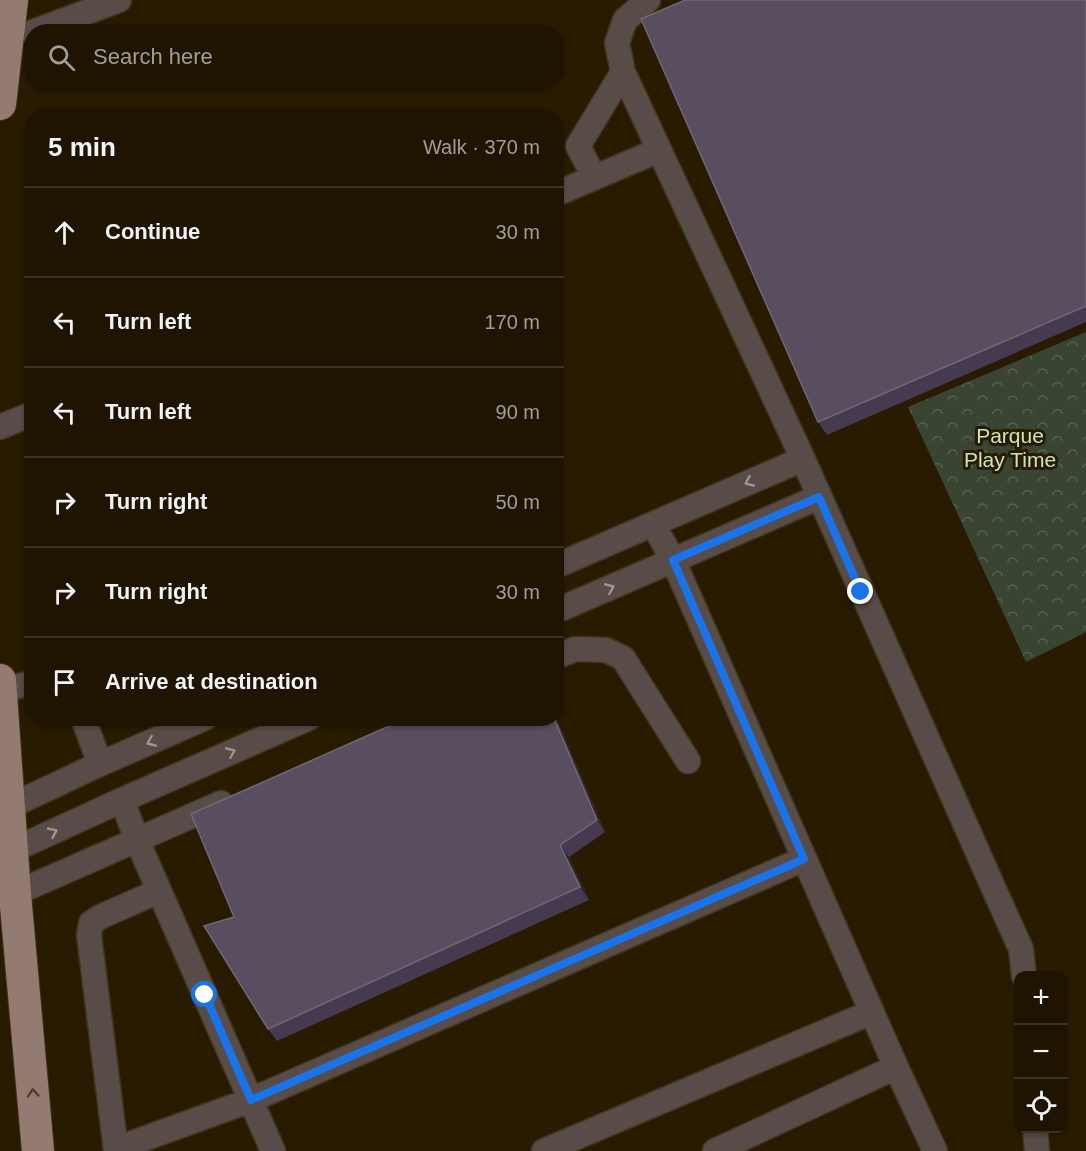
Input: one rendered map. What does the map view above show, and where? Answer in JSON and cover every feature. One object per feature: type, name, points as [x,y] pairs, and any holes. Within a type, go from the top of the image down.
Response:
[{"type":"main road","points":[[0,104],[24,35],[12,0]]},
{"type":"main road","points":[[0,680],[8,897],[38,1151]]},
{"type":"street","points":[[54,24],[119,0]]},
{"type":"street","points":[[648,0],[625,20],[617,43],[623,72],[803,459],[1021,949],[1024,971]]},
{"type":"street","points":[[594,177],[578,146],[623,72]]},
{"type":"street","points":[[564,190],[659,150]]},
{"type":"street","points":[[0,427],[24,417]]},
{"type":"street","points":[[564,563],[803,459]]},
{"type":"street","points":[[564,608],[819,497]]},
{"type":"street","points":[[653,524],[673,560],[935,1151]]},
{"type":"street","points":[[564,654],[575,649],[606,650],[623,658],[688,761]]},
{"type":"street","points":[[1,690],[24,685]]},
{"type":"street","points":[[86,726],[100,764]]},
{"type":"street","points":[[4,809],[187,726]]},
{"type":"street","points":[[6,854],[291,726]]},
{"type":"street","points":[[8,897],[244,793]]},
{"type":"street","points":[[122,800],[137,840],[251,1100],[268,1150]]},
{"type":"street","points":[[159,891],[102,916],[91,923],[89,935],[116,1150],[251,1100],[804,859]]},
{"type":"street","points":[[544,1151],[872,1012]]},
{"type":"street","points":[[715,1151],[896,1067]]},
{"type":"street","points":[[1035,1133],[1037,1151]]},
{"type":"green space","name":"Parque Play Time","points":[[1086,332],[1086,632],[1026,662],[908,407]]},
{"type":"building","points":[[685,0],[1086,0],[1086,306],[818,422],[641,19]]},
{"type":"building","points":[[389,726],[557,726],[597,820],[560,845],[580,887],[268,1029],[204,926],[234,917],[191,814]]},
{"type":"route","points":[[205,995],[251,1100],[804,859],[673,560],[819,497],[861,592]]}]
